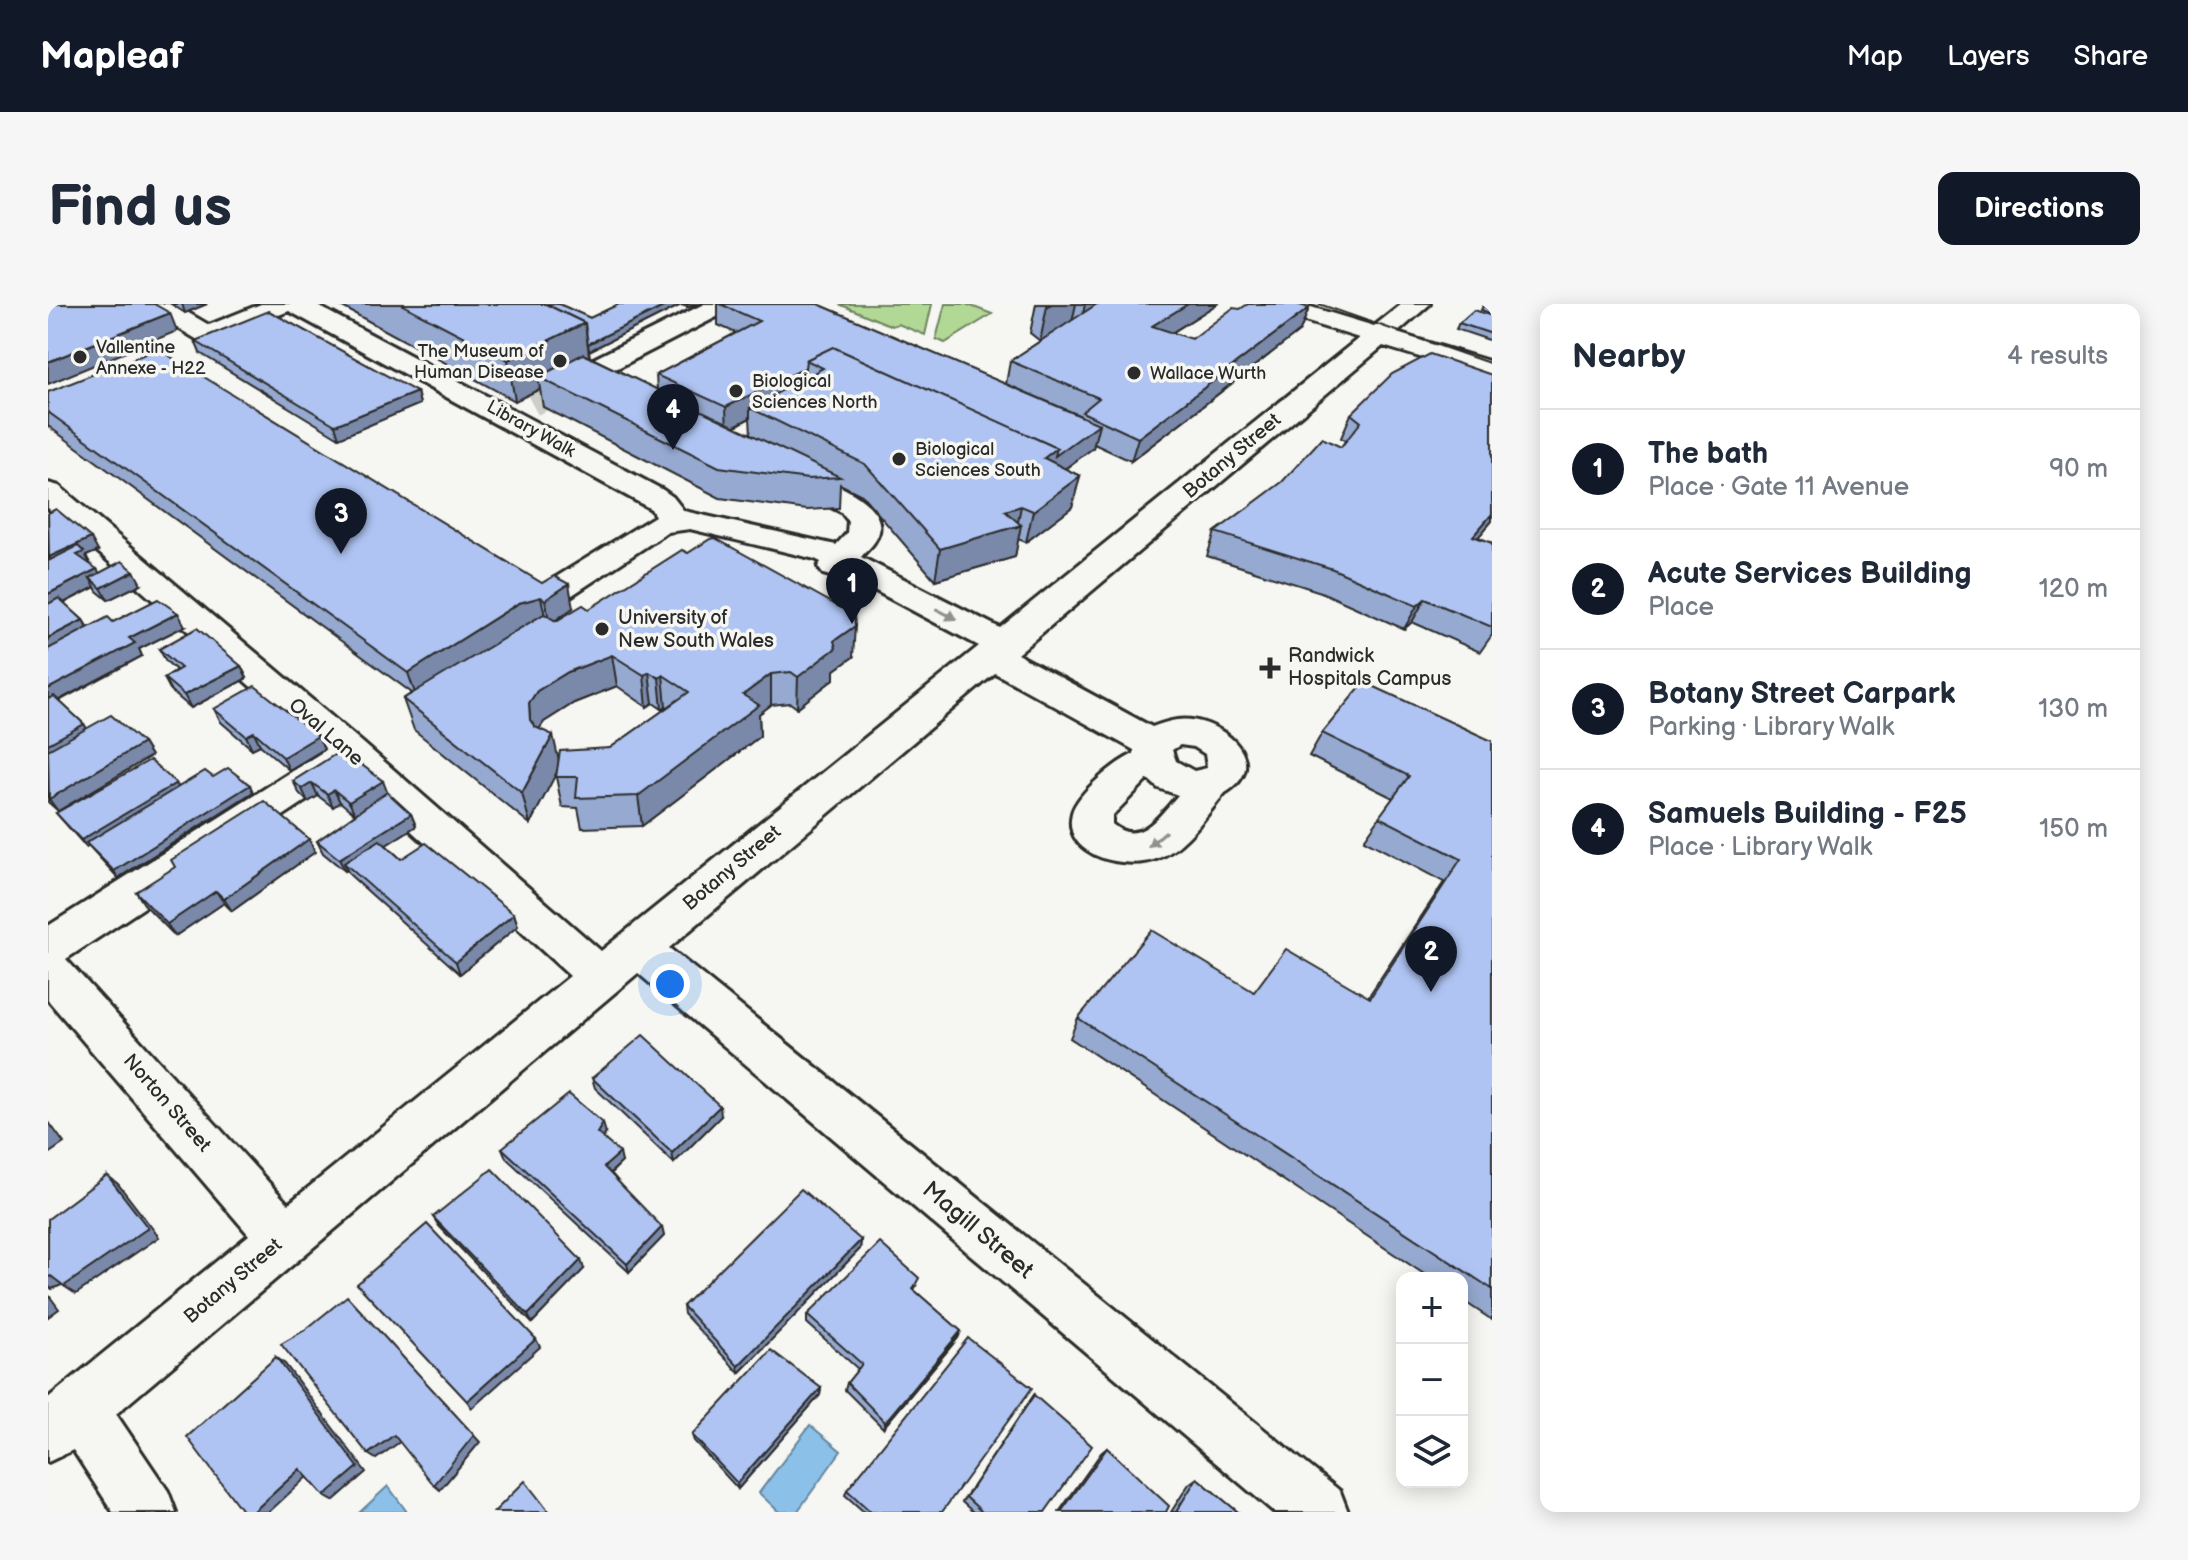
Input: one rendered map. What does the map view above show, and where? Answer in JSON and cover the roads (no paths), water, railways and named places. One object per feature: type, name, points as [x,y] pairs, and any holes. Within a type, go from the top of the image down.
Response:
[{"type":"street","points":[[155,304],[207,335],[283,304]]},
{"type":"street","name":"Library Walk","points":[[295,304],[518,408],[662,503],[674,520]]},
{"type":"street","points":[[561,386],[723,304]]},
{"type":"street","points":[[1275,304],[1397,320],[1418,345],[1492,371]]},
{"type":"street","points":[[1328,304],[1397,320],[1492,351]]},
{"type":"street","name":"Botany Street","points":[[64,1421],[1397,320]]},
{"type":"street","points":[[175,345],[204,333]]},
{"type":"street","points":[[764,462],[857,510],[865,530],[837,563]]},
{"type":"street","name":"Oval Lane","points":[[48,492],[350,753],[618,962]]},
{"type":"street","points":[[530,596],[581,574],[651,529],[674,520],[695,521],[800,545],[837,563],[925,632],[991,655],[1155,752]]},
{"type":"street","points":[[705,555],[720,545],[732,531]]},
{"type":"street","points":[[1179,732],[1196,734],[1217,744],[1228,759],[1228,768],[1222,778],[1211,784],[1155,843],[1145,849],[1129,851],[1107,843],[1092,828],[1092,812],[1131,771],[1155,752],[1164,736],[1179,732]]},
{"type":"street","points":[[48,948],[350,753]]},
{"type":"street","name":"Magill Street","points":[[618,962],[1319,1512]]},
{"type":"street","name":"Norton Street","points":[[48,969],[285,1238]]},
{"type":"street","points":[[64,1421],[147,1512]]},
{"type":"water","points":[[810,1425],[841,1451],[797,1512],[779,1512],[759,1493]]},
{"type":"water","points":[[388,1486],[407,1512],[360,1512]]},
{"type":"tunnel","points":[[531,402],[561,386]]},
{"type":"tram line","points":[[1319,304],[1492,364]]},
{"type":"place","name":"Vallentine Annexe - H22","points":[[80,357]]},
{"type":"place","name":"The Museum of Human Disease","points":[[560,361]]},
{"type":"place","name":"Wallace Wurth","points":[[1134,373]]},
{"type":"place","name":"Biological Sciences North","points":[[736,391]]},
{"type":"place","name":"Samuels Building - F25","points":[[673,450]]},
{"type":"place","name":"Biological Sciences South","points":[[899,459]]},
{"type":"place","name":"Botany Street Carpark","points":[[341,554]]},
{"type":"place","name":"The bath","points":[[852,624]]},
{"type":"place","name":"University of New South Wales","points":[[602,629]]},
{"type":"place","name":"Randwick Hospitals Campus","points":[[1270,668]]},
{"type":"place","name":"Acute Services Building","points":[[1431,992]]}]
